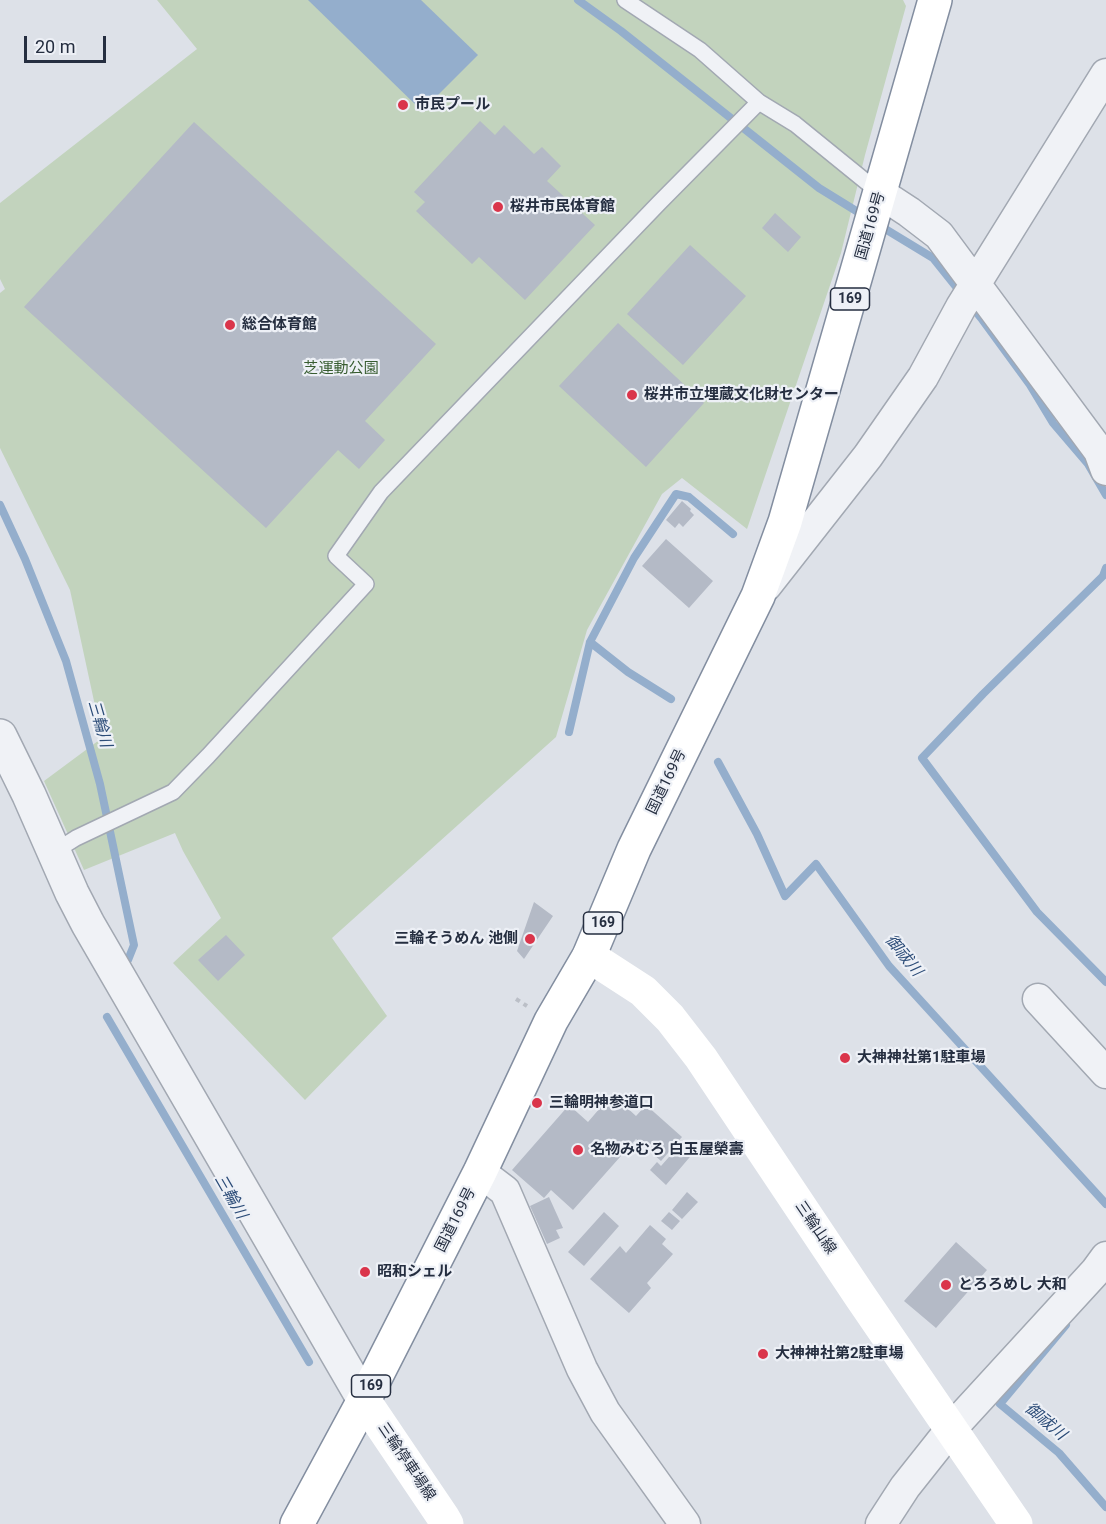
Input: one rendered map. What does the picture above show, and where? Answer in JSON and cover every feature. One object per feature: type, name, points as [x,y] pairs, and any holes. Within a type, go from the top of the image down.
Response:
[{"type":"main road","name":"国道169号","points":[[297,1524],[364,1400],[480,1172],[551,1021],[589,956],[634,849],[759,595],[784,522],[935,0]]},
{"type":"main road","name":"三輪山線","points":[[589,956],[643,991],[670,1018],[701,1058],[866,1306],[1016,1524]]},
{"type":"main road","name":"三輪停車場線","points":[[364,1400],[447,1524]]},
{"type":"street","points":[[759,595],[868,456],[923,376],[961,306],[1106,74]]},
{"type":"street","points":[[880,194],[939,235],[1099,451],[1106,470]]},
{"type":"street","points":[[0,736],[29,795],[65,845],[72,893],[88,924],[364,1400]]},
{"type":"street","points":[[1038,999],[1106,1073]]},
{"type":"street","points":[[480,1172],[505,1191],[582,1369],[605,1412],[685,1524]]},
{"type":"street","points":[[881,1524],[905,1487],[951,1429],[1095,1272],[1106,1257]]},
{"type":"lane","points":[[625,0],[700,50],[759,102],[795,124],[880,194]]},
{"type":"lane","points":[[65,845],[173,792],[366,584],[336,556],[381,492],[759,102]]},
{"type":"green space","name":"芝運動公園","points":[[157,0],[903,0],[906,6],[841,253],[747,529],[682,478],[662,494],[587,630],[556,737],[332,938],[387,1016],[305,1100],[173,963],[221,918],[175,833],[84,870],[44,781],[102,738],[70,590],[0,448],[0,293],[5,289],[0,279],[0,203],[197,49]]},
{"type":"water","points":[[308,0],[421,0],[478,55],[422,111]]},
{"type":"building","name":"桜井市民体育館","points":[[480,121],[495,135],[504,125],[534,154],[542,147],[561,166],[547,181],[595,225],[525,300],[479,257],[472,264],[416,211],[425,202],[414,192]]},
{"type":"building","name":"総合体育館","points":[[194,122],[436,344],[365,421],[385,440],[359,469],[338,450],[266,528],[24,307]]},
{"type":"building","points":[[775,213],[801,237],[788,252],[762,228]]},
{"type":"building","points":[[690,245],[746,296],[683,365],[627,314]]},
{"type":"building","name":"桜井市立埋蔵文化財センター","points":[[618,323],[704,403],[646,467],[559,386]]},
{"type":"building","points":[[682,501],[694,515],[683,527],[679,523],[675,528],[666,520]]},
{"type":"building","points":[[666,539],[713,581],[689,608],[642,566]]},
{"type":"building","points":[[534,902],[553,916],[524,959],[517,951]]},
{"type":"building","points":[[226,935],[245,955],[218,981],[198,960]]},
{"type":"building","name":"名物みむろ 白玉屋榮壽","points":[[612,1094],[636,1116],[646,1105],[682,1137],[661,1161],[636,1139],[573,1210],[551,1190],[544,1198],[512,1170],[569,1105],[588,1122]]},
{"type":"building","points":[[687,1144],[695,1151],[666,1185],[650,1170],[657,1162],[661,1166],[676,1149],[680,1153]]},
{"type":"building","points":[[687,1192],[698,1202],[682,1219],[672,1210]]},
{"type":"building","points":[[549,1197],[563,1228],[556,1230],[560,1238],[547,1244],[530,1206]]},
{"type":"building","points":[[604,1212],[619,1226],[584,1266],[568,1252]]},
{"type":"building","points":[[669,1212],[680,1221],[672,1230],[661,1221]]},
{"type":"building","points":[[650,1225],[666,1239],[662,1244],[673,1254],[647,1283],[651,1288],[629,1313],[590,1279],[620,1246],[626,1253]]},
{"type":"building","name":"とろろめし 大和","points":[[956,1242],[987,1270],[936,1328],[904,1301]]},
{"type":"waterway","points":[[578,0],[621,31],[819,188],[866,217]]},
{"type":"waterway","points":[[877,224],[933,258],[1030,385],[1053,423],[1088,464],[1106,495]]},
{"type":"waterway","points":[[569,732],[590,642],[634,558],[676,494],[689,497],[733,534]]},
{"type":"waterway","name":"三輪川","points":[[0,505],[25,559],[66,661],[100,784],[134,945],[128,960]]},
{"type":"waterway","points":[[1106,568],[1103,576],[983,694],[922,758],[1037,912],[1106,982]]},
{"type":"waterway","name":"御祓川","points":[[590,642],[628,672],[671,699]]},
{"type":"waterway","name":"御祓川","points":[[718,762],[757,834],[785,896],[816,864],[889,966],[1106,1204]]},
{"type":"waterway","name":"三輪川","points":[[107,1017],[309,1362]]},
{"type":"waterway","name":"御祓川","points":[[1066,1325],[1000,1404],[1059,1453],[1106,1507]]},
{"type":"place","name":"市民プール","points":[[403,105]]},
{"type":"place","name":"桜井市民体育館","points":[[498,207]]},
{"type":"place","name":"総合体育館","points":[[230,325]]},
{"type":"place","name":"桜井市立埋蔵文化財センター","points":[[632,395]]},
{"type":"place","name":"三輪そうめん 池側","points":[[530,939]]},
{"type":"place","name":"大神神社第1駐車場","points":[[845,1058]]},
{"type":"place","name":"三輪明神参道口","points":[[537,1103]]},
{"type":"place","name":"名物みむろ 白玉屋榮壽","points":[[578,1150]]},
{"type":"place","name":"昭和シェル","points":[[365,1272]]},
{"type":"place","name":"とろろめし 大和","points":[[946,1285]]},
{"type":"place","name":"大神神社第2駐車場","points":[[763,1354]]}]
